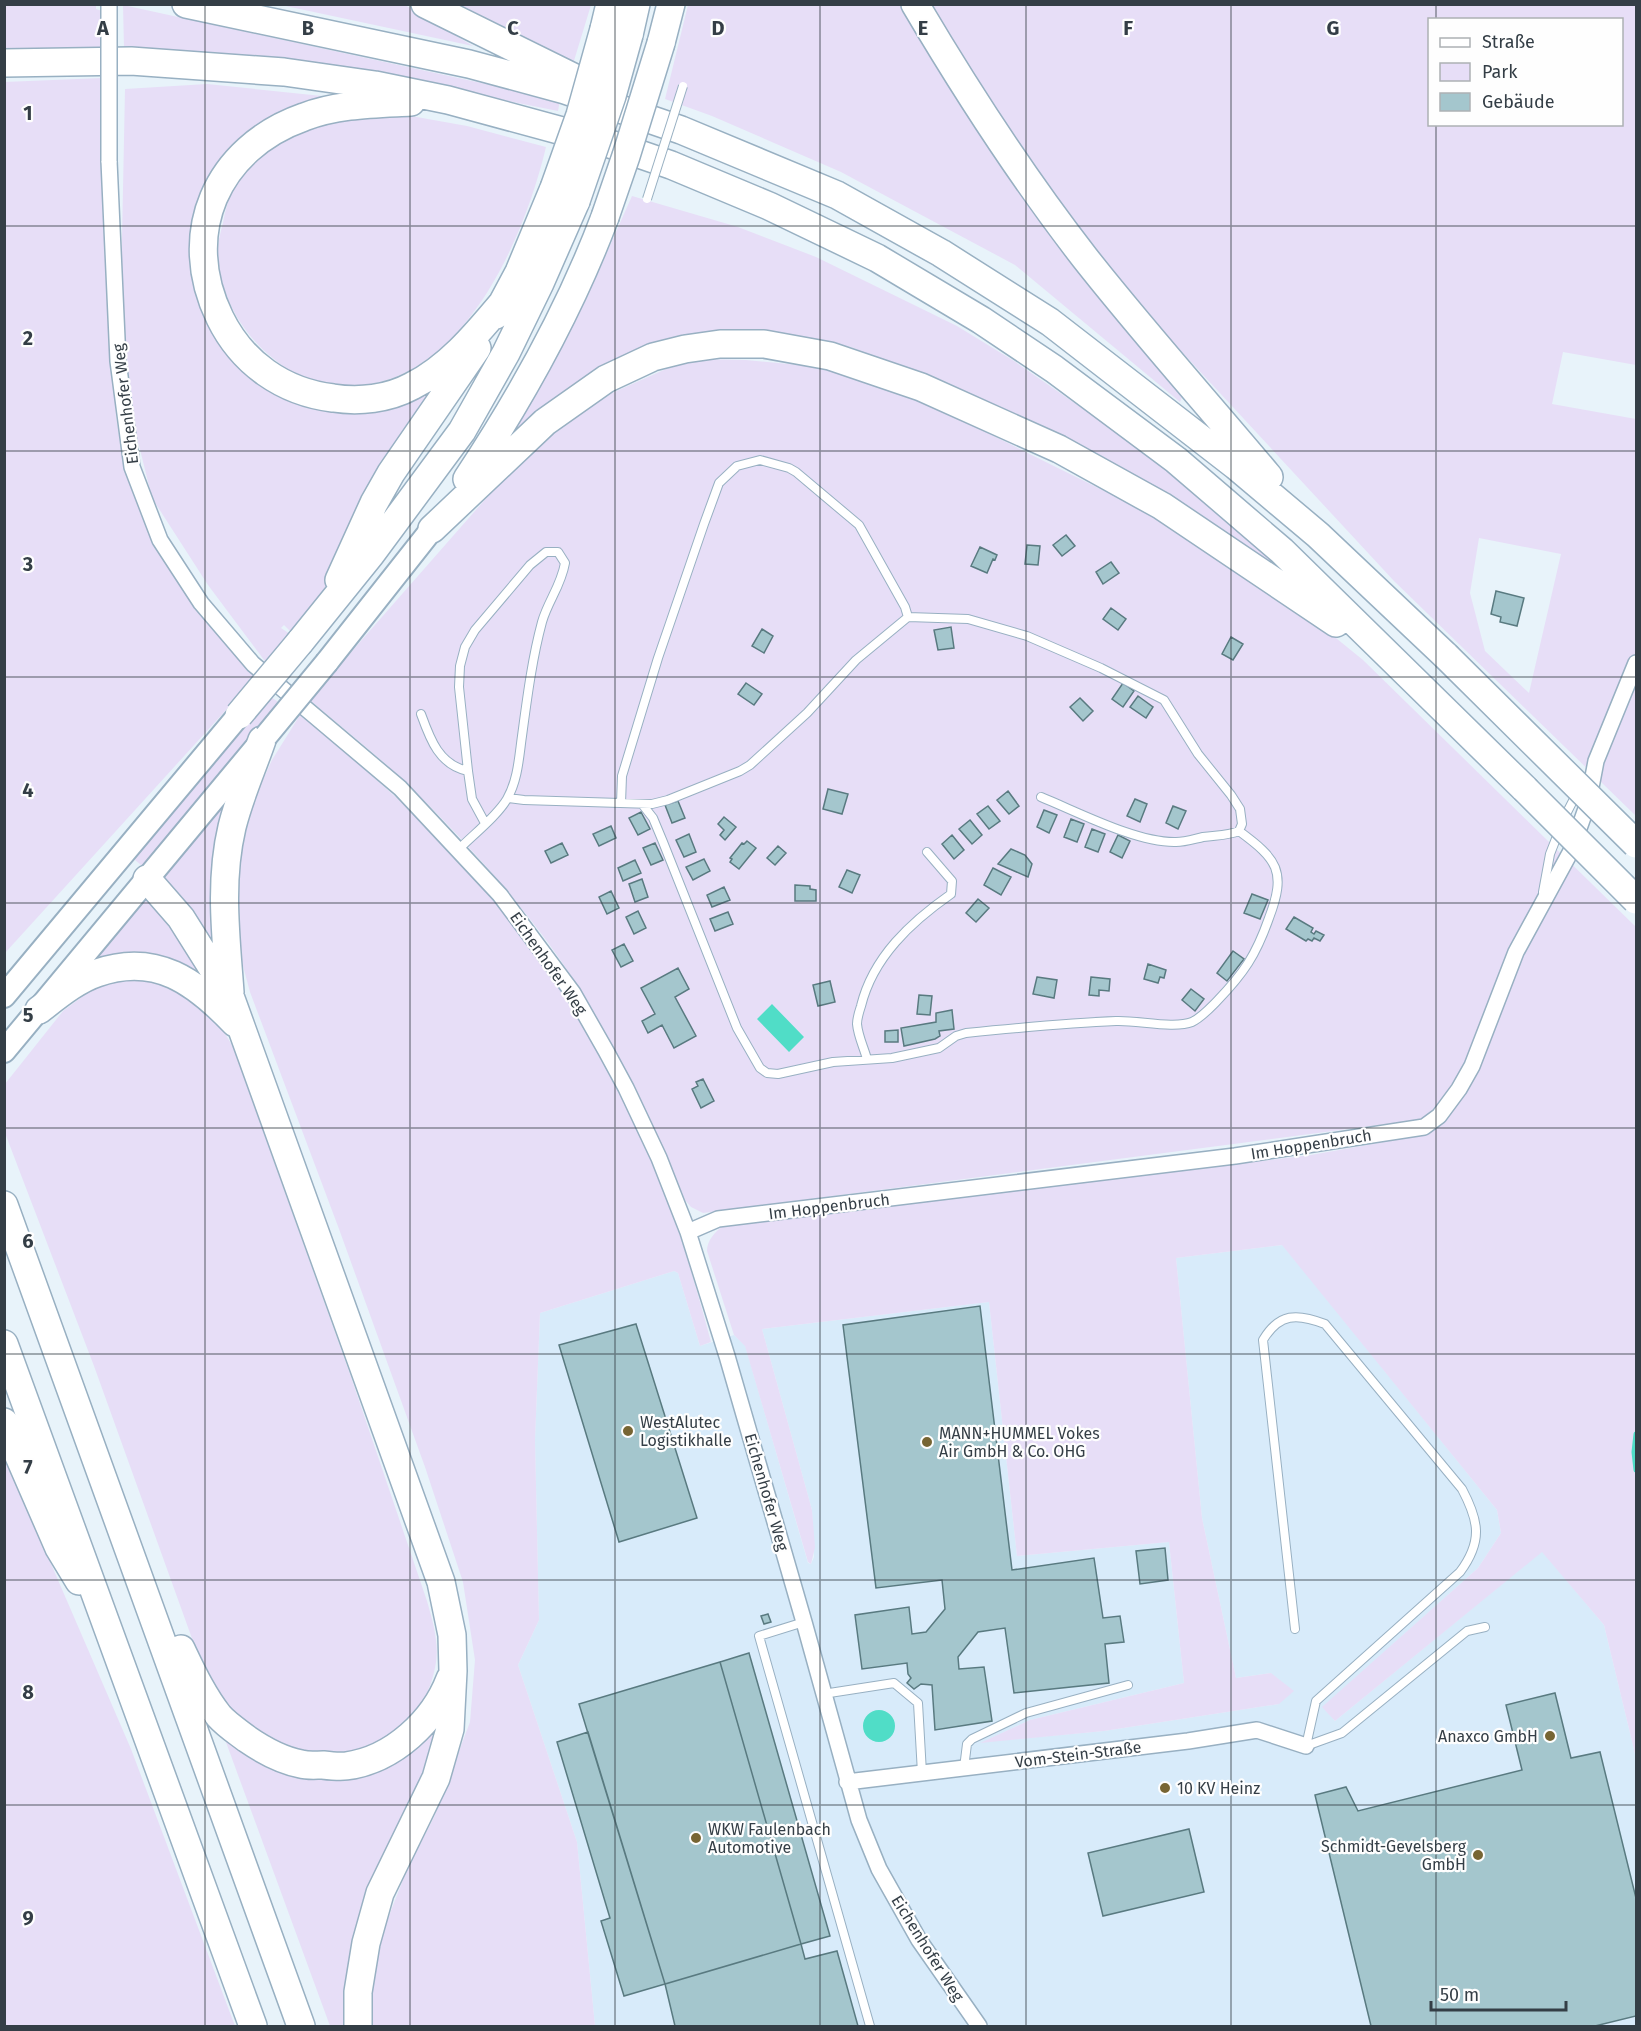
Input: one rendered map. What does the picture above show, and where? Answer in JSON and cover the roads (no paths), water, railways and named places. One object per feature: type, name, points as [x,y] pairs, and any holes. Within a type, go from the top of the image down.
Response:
[{"type":"highway","points":[[186,4],[469,64],[565,90],[673,127],[837,195],[996,286],[1050,322],[1236,466],[1318,536],[1446,656],[1636,844]]},
{"type":"highway","points":[[425,4],[673,127]]},
{"type":"highway","points":[[239,715],[384,538],[462,431],[506,353],[535,293],[565,194],[580,115],[614,23],[636,4]]},
{"type":"highway","points":[[432,529],[522,394],[570,299],[605,217],[627,156],[671,4]]},
{"type":"highway","points":[[915,4],[967,92],[1085,258],[1318,536]]},
{"type":"highway","points":[[4,63],[131,61],[284,72],[375,85],[448,100],[555,128],[671,165],[770,206],[877,258],[981,320],[1054,369],[1176,460],[1282,551],[1636,900]]},
{"type":"highway","points":[[448,100],[336,107],[284,125],[248,148],[224,176],[207,212],[202,252],[209,290],[221,320],[235,344],[261,371],[299,390],[322,397],[345,400],[366,400],[393,394],[412,387],[433,374],[474,337],[505,300]]},
{"type":"highway","points":[[327,609],[374,503],[403,455],[478,347],[565,194]]},
{"type":"highway","points":[[432,529],[545,422],[606,379],[653,357],[685,349],[720,344],[764,344],[830,356],[921,387],[1059,449],[1162,506],[1316,607],[1420,685]]},
{"type":"highway","points":[[230,996],[224,906],[225,866],[235,814],[264,738]]},
{"type":"highway","points":[[147,879],[181,918],[230,996],[441,1582],[452,1635],[450,1729],[436,1778],[380,1893],[366,1943],[358,1992],[357,2026]]},
{"type":"highway","points":[[39,1010],[67,989],[96,973],[128,966],[158,968],[183,979],[212,999],[242,1031]]},
{"type":"highway","points":[[4,1205],[301,2026]]},
{"type":"highway","points":[[4,1344],[253,2026]]},
{"type":"highway","points":[[4,1422],[59,1548],[113,1638]]},
{"type":"highway","points":[[120,1523],[195,1679],[219,1716],[265,1752],[301,1765],[345,1766],[376,1756],[404,1740],[429,1716],[439,1702],[453,1671]]},
{"type":"main road","points":[[4,1051],[327,662],[432,529]]},
{"type":"main road","points":[[4,996],[239,715]]},
{"type":"main road","points":[[114,865],[128,868],[147,879]]},
{"type":"street","name":"Eichenhofer Weg","points":[[109,4],[109,161],[118,361],[132,467],[160,540],[201,603],[253,664],[400,788],[500,895],[573,993],[626,1088],[659,1158],[688,1232],[727,1356],[859,1820],[879,1869],[919,1940],[979,2026]]},
{"type":"street","name":"Im Hoppenbruch","points":[[688,1232],[718,1220],[1234,1156],[1424,1127],[1439,1116],[1459,1089],[1472,1066],[1516,952],[1571,851],[1588,803],[1596,761],[1636,663]]},
{"type":"street","name":"Vom-Stein-Straße","points":[[847,1782],[1188,1741],[1257,1730],[1306,1746]]},
{"type":"lane","points":[[647,199],[683,86]]},
{"type":"lane","points":[[621,803],[622,776],[683,583],[720,483],[726,474],[737,466],[760,460],[789,468],[859,525],[905,607],[908,617]]},
{"type":"lane","points":[[459,849],[485,823],[508,798],[517,772],[526,703],[542,621],[562,579],[565,563],[558,552],[546,552],[530,565],[476,630],[465,647],[460,666],[459,687],[468,771],[472,799],[485,823]]},
{"type":"lane","points":[[508,798],[642,804],[668,800],[750,765],[807,713],[856,660],[908,617],[969,619],[1028,636],[1101,668],[1164,700],[1198,754],[1232,795],[1240,809],[1242,824],[1239,831],[1230,834],[1179,842],[1156,841],[1127,832],[1041,797]]},
{"type":"lane","points":[[421,714],[432,744],[439,754],[458,769],[468,771]]},
{"type":"lane","points":[[642,804],[653,818],[737,1028],[760,1068],[767,1073],[778,1074],[834,1062],[892,1058],[939,1048],[956,1036],[966,1033],[1116,1021],[1179,1025],[1201,1017],[1239,978],[1251,960],[1269,918],[1278,886],[1278,871],[1269,856],[1239,831]]},
{"type":"lane","points":[[867,1059],[857,1023],[865,991],[874,972],[895,942],[929,910],[951,894],[952,881],[927,852]]},
{"type":"lane","points":[[1295,1629],[1263,1340],[1271,1326],[1287,1318],[1306,1317],[1324,1324],[1462,1489],[1474,1511],[1477,1527],[1470,1559],[1460,1572],[1316,1701],[1306,1746]]},
{"type":"lane","points":[[804,1622],[759,1636],[870,2026]]},
{"type":"lane","points":[[1306,1746],[1342,1733],[1467,1632],[1485,1627]]},
{"type":"lane","points":[[823,1694],[894,1683],[918,1703],[922,1773]]},
{"type":"lane","points":[[964,1768],[967,1744],[972,1739],[1026,1713],[1128,1685]]},
{"type":"waterway","points":[[1636,1434],[1634,1452],[1636,1470]]},
{"type":"place","name":"WestAlutec Logistikhalle","points":[[628,1431]]},
{"type":"place","name":"MANN+HUMMEL Vokes Air GmbH & Co. OHG","points":[[927,1442]]},
{"type":"place","name":"Anaxco GmbH","points":[[1550,1736]]},
{"type":"place","name":"10 KV Heinz","points":[[1165,1788]]},
{"type":"place","name":"WKW Faulenbach Automotive","points":[[696,1838]]},
{"type":"place","name":"Schmidt-Gevelsberg GmbH","points":[[1478,1855]]}]
